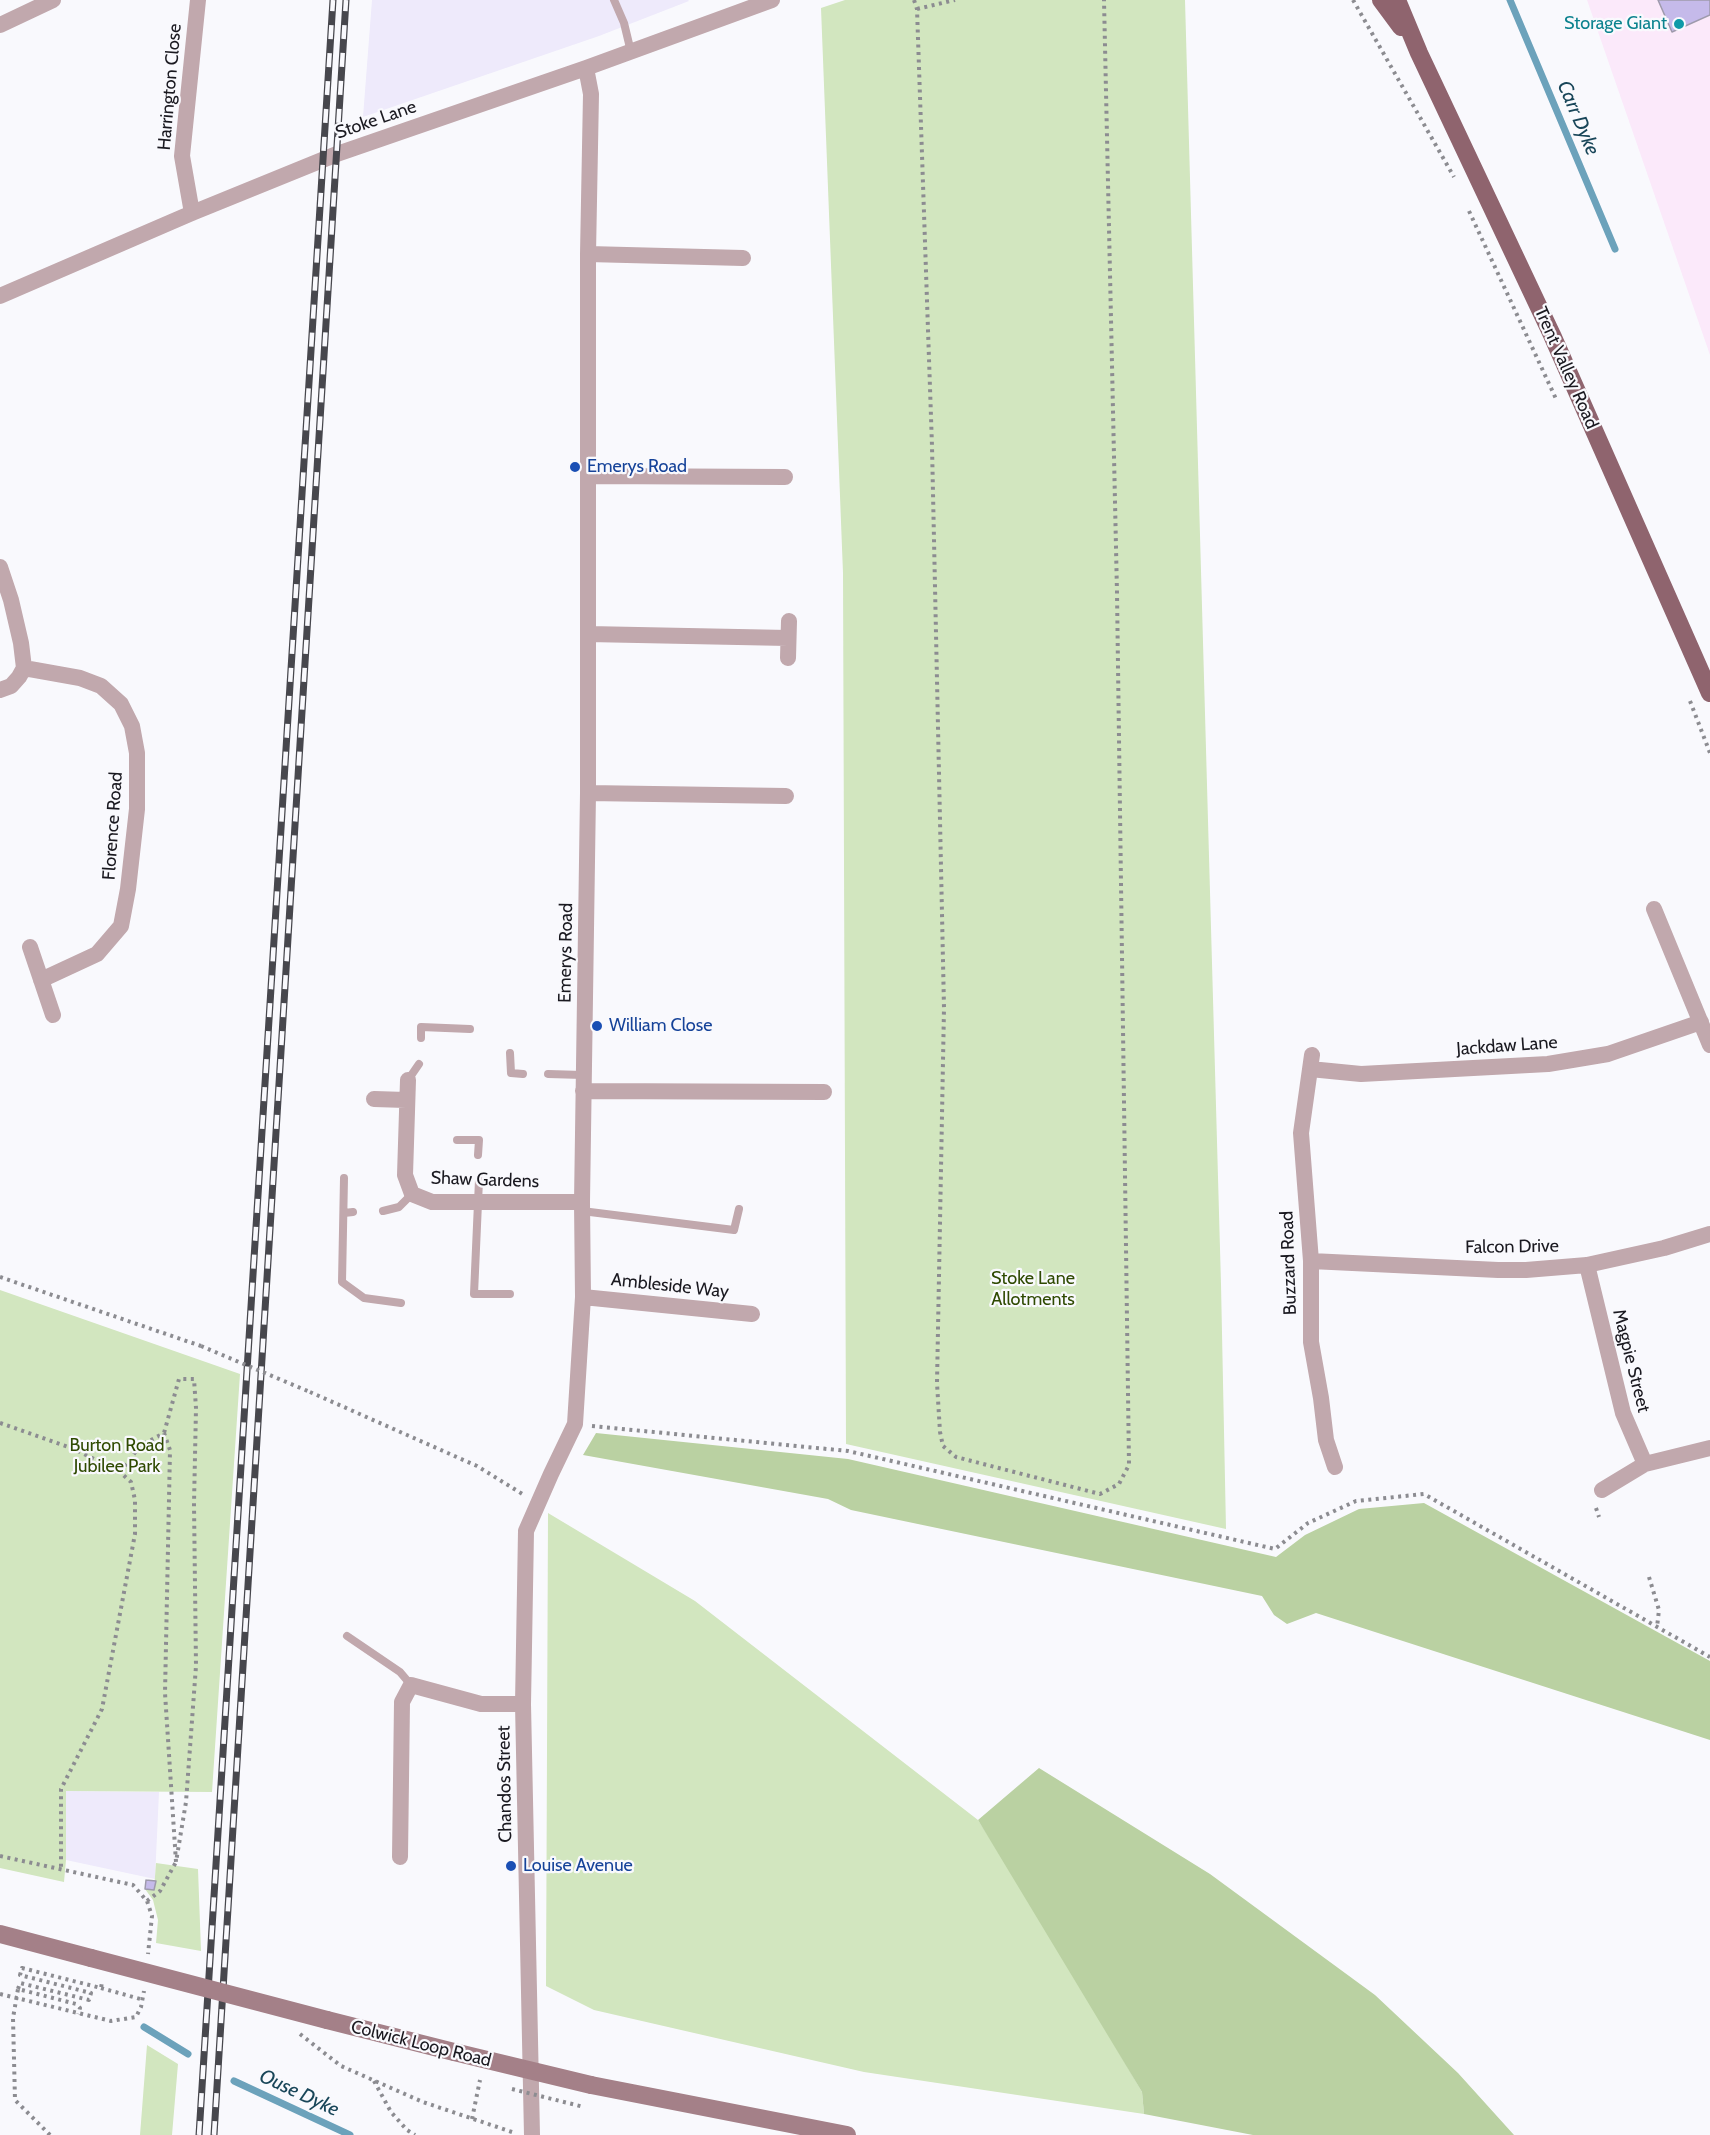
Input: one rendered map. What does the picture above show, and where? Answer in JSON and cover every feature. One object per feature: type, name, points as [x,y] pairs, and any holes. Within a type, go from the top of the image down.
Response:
[{"type":"main road","name":"Trent Valley Road","points":[[1381,0],[1419,53]]},
{"type":"main road","name":"Trent Valley Road","points":[[1397,0],[1419,53],[1552,335],[1709,695]]},
{"type":"main road","name":"Colwick Loop Road","points":[[0,1934],[327,2020],[591,2085],[847,2135]]},
{"type":"street","points":[[0,25],[53,0]]},
{"type":"street","name":"Harrington Close","points":[[192,213],[182,156],[198,0]]},
{"type":"street","name":"Stoke Lane","points":[[0,296],[192,213],[337,154],[586,68],[772,0]]},
{"type":"street","name":"Emerys Road","points":[[551,1474],[575,1424],[584,1297],[582,1207],[588,793],[588,254],[591,94],[586,68]]},
{"type":"street","points":[[588,254],[743,258]]},
{"type":"street","points":[[588,476],[785,477]]},
{"type":"street","points":[[0,567],[11,600],[24,668],[11,686],[0,690]]},
{"type":"street","points":[[588,634],[788,629],[788,658]]},
{"type":"street","name":"Florence Road","points":[[24,668],[70,676],[101,686],[121,704],[132,726],[137,753],[137,809],[128,889],[121,926],[97,954],[41,980]]},
{"type":"street","points":[[588,793],[786,796]]},
{"type":"street","points":[[1654,909],[1710,1045]]},
{"type":"street","points":[[30,947],[53,1015]]},
{"type":"street","name":"Jackdaw Lane","points":[[1311,1062],[1361,1074],[1548,1064],[1608,1054],[1701,1022]]},
{"type":"street","name":"Buzzard Road","points":[[1311,1062],[1301,1133],[1311,1261],[1311,1342],[1326,1440],[1335,1467]]},
{"type":"street","name":"Shaw Gardens","points":[[408,1080],[405,1175],[412,1194],[432,1202],[582,1207]]},
{"type":"street","points":[[583,1083],[824,1092]]},
{"type":"street","points":[[374,1099],[406,1100]]},
{"type":"street","name":"Falcon Drive","points":[[1311,1261],[1498,1270],[1587,1265],[1664,1248],[1710,1234]]},
{"type":"street","name":"Magpie Street","points":[[1587,1265],[1623,1413],[1645,1464]]},
{"type":"street","name":"Ambleside Way","points":[[584,1297],[752,1314]]},
{"type":"street","points":[[1602,1490],[1645,1464],[1710,1448]]},
{"type":"street","name":"Chandos Street","points":[[532,2135],[523,1704],[526,1531],[551,1474]]},
{"type":"street","points":[[400,1857],[402,1702],[411,1685],[481,1704],[523,1704]]},
{"type":"lane","points":[[614,0],[624,23],[631,52]]},
{"type":"lane","points":[[421,1038],[421,1027],[470,1029]]},
{"type":"lane","points":[[510,1053],[511,1073],[523,1074]]},
{"type":"lane","points":[[408,1080],[419,1064]]},
{"type":"lane","points":[[548,1074],[583,1083]]},
{"type":"lane","points":[[458,1140],[479,1140],[478,1155]]},
{"type":"lane","points":[[344,1178],[348,1213],[342,1282],[364,1298],[401,1303]]},
{"type":"lane","points":[[479,1180],[474,1294],[510,1294]]},
{"type":"lane","points":[[383,1211],[399,1207],[412,1194]]},
{"type":"lane","points":[[582,1207],[734,1230],[739,1209]]},
{"type":"lane","points":[[347,1636],[400,1672],[411,1685]]},
{"type":"path","points":[[914,0],[917,9],[932,446],[944,997],[937,1383],[940,1432],[943,1446],[956,1457],[1100,1494],[1119,1484],[1129,1465],[1117,593],[1104,0]]},
{"type":"path","points":[[917,9],[955,0]]},
{"type":"path","points":[[1353,0],[1454,177]]},
{"type":"path","points":[[1468,209],[1562,411]]},
{"type":"path","points":[[1689,697],[1710,753]]},
{"type":"path","points":[[0,1277],[201,1346],[477,1466],[538,1503]]},
{"type":"path","points":[[147,1901],[160,1891],[176,1862],[186,1802],[196,1666],[194,1379],[179,1379],[164,1433],[170,1450],[165,1693],[176,1862]]},
{"type":"path","points":[[0,1423],[74,1449],[120,1472],[131,1482],[135,1500],[135,1534],[102,1709],[61,1789],[62,1869]]},
{"type":"path","points":[[575,1424],[848,1450],[1275,1549],[1308,1523],[1356,1501],[1424,1494],[1710,1657]]},
{"type":"path","points":[[120,1472],[140,1446],[164,1433]]},
{"type":"path","points":[[1596,1508],[1599,1517]]},
{"type":"path","points":[[1649,1577],[1659,1610],[1657,1627]]},
{"type":"path","points":[[50,2135],[15,2100],[13,2018],[18,1989],[20,1983],[89,2000],[91,1993],[20,1975],[22,1968],[144,2000]]},
{"type":"path","points":[[100,1988],[102,1982]]},
{"type":"path","points":[[18,1989],[76,2004],[80,2008],[78,2014]]},
{"type":"path","points":[[299,2033],[341,2066],[423,2102],[521,2135]]},
{"type":"path","points":[[470,2077],[490,2083]]},
{"type":"path","points":[[373,2080],[391,2112],[407,2130],[415,2135]]},
{"type":"path","points":[[472,2119],[480,2080]]},
{"type":"path","points":[[511,2088],[584,2108]]},
{"type":"shaded area","points":[[372,0],[689,1],[599,36],[363,117]]},
{"type":"shaded area","points":[[1587,0],[1710,0],[1710,355]]},
{"type":"shaded area","points":[[66,1791],[159,1792],[155,1879],[66,1860]]},
{"type":"green space","name":"Stoke Lane Allotments","points":[[845,0],[1185,0],[1226,1529],[846,1444],[843,573],[821,8]]},
{"type":"green space","name":"Burton Road Jubilee Park","points":[[0,1290],[240,1374],[212,1792],[66,1791],[64,1882],[0,1868]]},
{"type":"green space","points":[[596,1433],[848,1459],[1276,1557],[1305,1535],[1359,1509],[1424,1503],[1710,1661],[1710,1740],[1316,1613],[1287,1624],[1274,1615],[1262,1596],[851,1510],[828,1499],[583,1455]]},
{"type":"green space","points":[[548,1513],[695,1601],[978,1820],[1035,1909],[1142,2092],[1144,2114],[864,2072],[594,2010],[546,1986]]},
{"type":"green space","points":[[1039,1768],[1210,1874],[1375,1995],[1458,2073],[1514,2135],[1253,2135],[1144,2114],[1142,2092],[978,1820]]},
{"type":"green space","points":[[156,1863],[198,1869],[201,1951],[156,1943],[158,1920],[153,1900],[145,1889],[154,1890]]},
{"type":"green space","points":[[147,2045],[178,2064],[172,2135],[140,2135]]},
{"type":"building","name":"Storage Giant","points":[[1658,0],[1710,0],[1710,15],[1672,32]]},
{"type":"building","points":[[146,1880],[156,1881],[154,1890],[145,1889]]},
{"type":"waterway","name":"Carr Dyke","points":[[1510,0],[1615,249]]},
{"type":"waterway","name":"Ouse Dyke","points":[[144,2027],[188,2054]]},
{"type":"waterway","name":"Ouse Dyke","points":[[234,2081],[350,2135]]},
{"type":"railway","points":[[199,2135],[333,0]]},
{"type":"railway","points":[[214,2135],[346,0]]},
{"type":"place","name":"Storage Giant","points":[[1679,24]]},
{"type":"place","name":"Emerys Road","points":[[575,467]]},
{"type":"place","name":"William Close","points":[[597,1026]]},
{"type":"place","name":"Louise Avenue","points":[[511,1866]]}]
